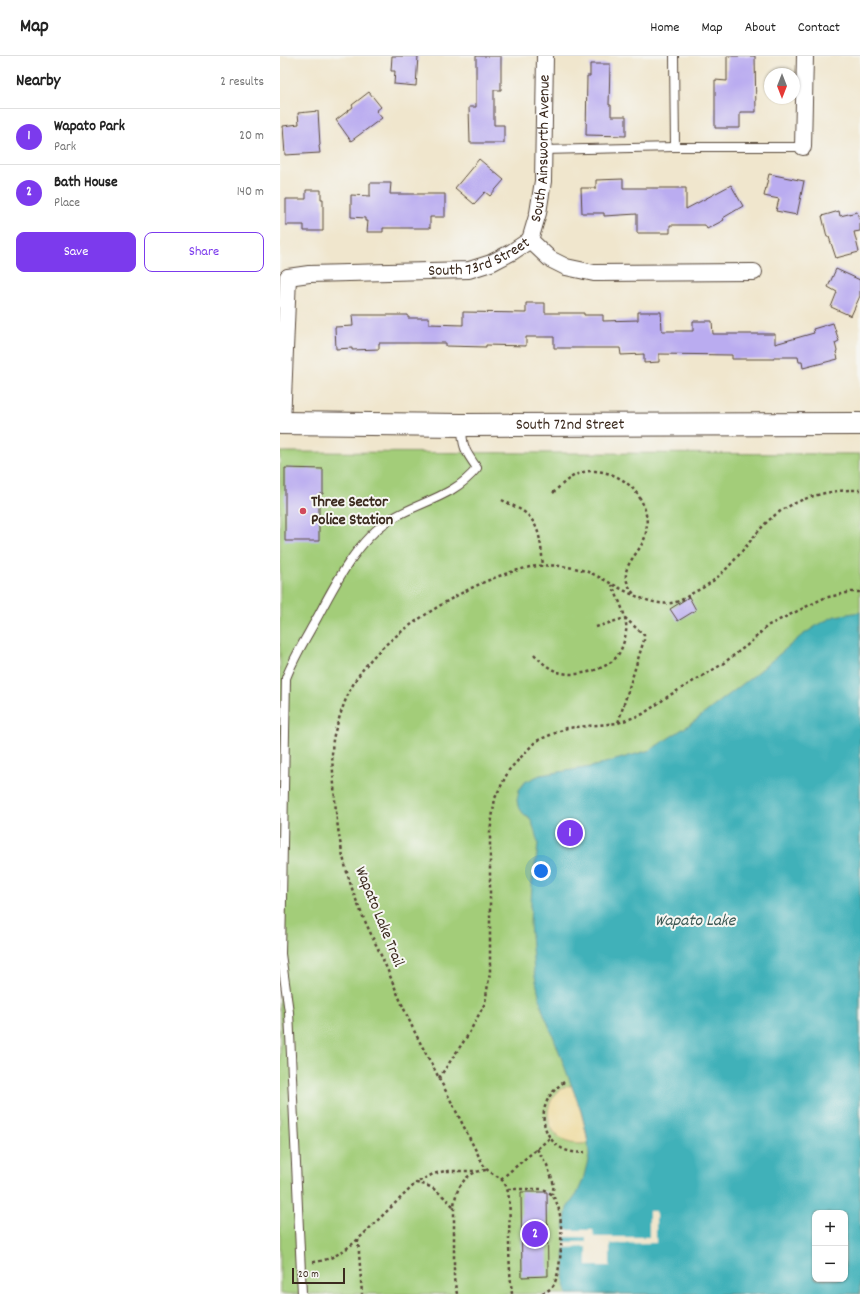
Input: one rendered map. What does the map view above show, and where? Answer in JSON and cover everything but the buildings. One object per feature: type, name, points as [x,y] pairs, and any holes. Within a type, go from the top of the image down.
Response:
[{"type":"main road","name":"South 72nd Street","points":[[281,423],[462,425],[860,424]]},
{"type":"street","name":"South Ainsworth Avenue","points":[[530,240],[538,213],[543,181],[545,56]]},
{"type":"street","points":[[803,147],[805,56]]},
{"type":"street","name":"South 73rd Street","points":[[284,273],[309,274],[469,270],[491,263],[530,240],[550,259],[566,267],[594,273],[754,272]]},
{"type":"street","points":[[281,423],[284,273]]},
{"type":"lane","points":[[674,56],[676,147]]},
{"type":"lane","points":[[544,150],[676,147],[803,147]]},
{"type":"lane","points":[[302,1294],[289,1012],[281,954],[286,678],[293,661],[342,572],[360,548],[390,519],[436,498],[460,484],[469,478],[477,468],[464,447],[462,425]]},
{"type":"path","points":[[553,493],[567,479],[582,472],[594,471],[609,472],[635,490],[645,509],[647,528],[642,545],[628,567],[626,578],[631,591],[638,597]]},
{"type":"path","name":"Wapato Lake Trail","points":[[512,1294],[509,1242],[509,1199],[507,1190],[501,1179],[487,1170],[410,1023],[354,895],[340,840],[336,812],[333,740],[342,708],[353,685],[368,662],[385,644],[435,608],[470,589],[525,568],[556,566],[588,572],[612,585],[648,600],[668,603],[676,602],[684,599],[712,582],[727,568],[767,523],[792,505],[813,496],[837,491],[860,490]]},
{"type":"path","points":[[502,500],[524,512],[534,522],[540,538],[543,566]]},
{"type":"path","points":[[534,654],[549,668],[560,673],[571,675],[591,672],[605,665],[617,656],[623,644],[626,631],[625,618],[612,585]]},
{"type":"path","points":[[439,1078],[468,1035],[485,1004],[490,972],[490,832],[495,798],[509,770],[536,742],[567,728],[618,723],[643,714],[670,695],[722,665],[750,643],[767,626],[824,598],[851,592],[860,592]]},
{"type":"path","points":[[596,627],[625,618]]},
{"type":"path","points":[[618,723],[644,640],[644,635],[625,618]]},
{"type":"path","points":[[564,1082],[551,1094],[546,1105],[545,1122],[547,1132],[550,1138],[565,1150],[577,1153],[585,1152]]},
{"type":"path","points":[[501,1179],[550,1138]]},
{"type":"path","points":[[537,1149],[547,1165],[554,1185],[552,1194]]},
{"type":"path","points":[[457,1294],[454,1279],[454,1206],[457,1191],[462,1182],[468,1176],[487,1170]]},
{"type":"path","points":[[301,1262],[322,1261],[334,1256],[353,1244],[416,1183],[433,1174],[445,1171],[482,1171]]},
{"type":"path","points":[[416,1183],[425,1184],[433,1188],[441,1193],[454,1206]]},
{"type":"path","points":[[507,1190],[548,1191],[552,1194],[557,1203],[560,1215],[559,1270],[552,1288],[540,1294]]},
{"type":"path","points":[[358,1238],[362,1294]]},
{"type":"green space","points":[[280,452],[860,454],[860,1294],[280,1294]]},
{"type":"sand","points":[[572,1085],[582,1114],[588,1143],[573,1143],[561,1139],[553,1131],[549,1121],[548,1110],[552,1099],[560,1090]]},
{"type":"water","name":"Wapato Lake","points":[[860,612],[860,1294],[567,1294],[564,1280],[565,1220],[567,1208],[577,1194],[583,1180],[589,1156],[588,1143],[581,1111],[542,1009],[534,972],[530,923],[532,883],[538,843],[530,818],[525,816],[518,806],[517,800],[519,790],[525,782],[540,775],[591,767],[650,750],[692,723],[757,673],[801,636],[819,624],[835,616]]},
{"type":"pier","points":[[649,1211],[656,1211],[656,1243],[610,1244],[610,1266],[587,1266],[587,1247],[564,1248],[564,1242],[586,1242],[586,1237],[564,1237],[564,1230],[593,1230],[594,1237],[649,1237]]},
{"type":"place","name":"Three Sector Police Station","points":[[303,511]]},
{"type":"place","name":"Wapato Park","points":[[570,833]]},
{"type":"place","name":"Bath House","points":[[535,1234]]}]
